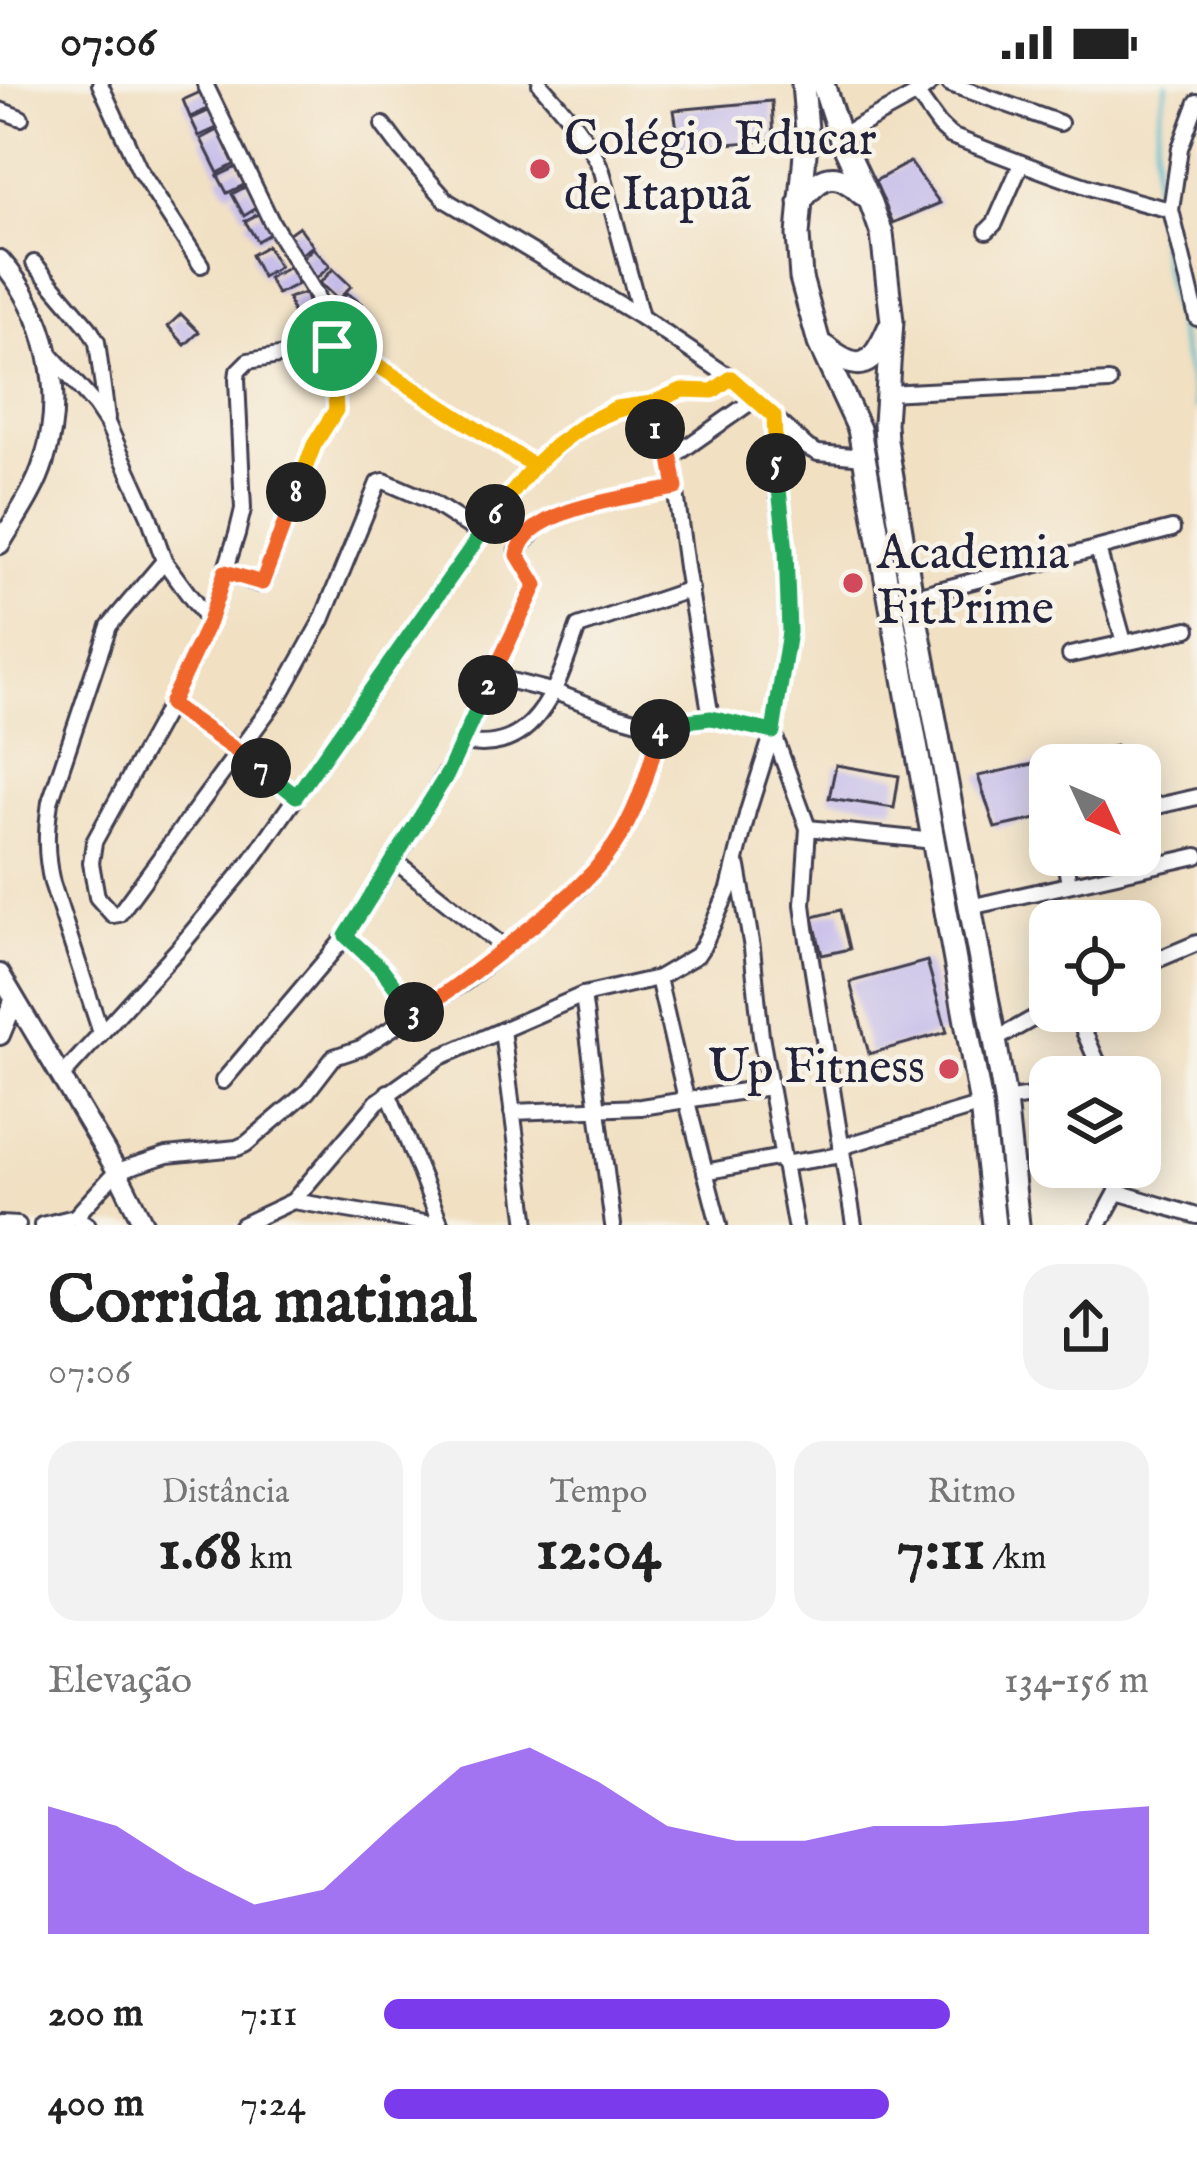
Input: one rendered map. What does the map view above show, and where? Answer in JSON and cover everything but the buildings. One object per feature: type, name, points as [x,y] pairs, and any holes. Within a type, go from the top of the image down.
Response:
[{"type":"main road","points":[[803,84],[807,130],[798,235],[801,278],[820,343],[860,429],[981,1106],[994,1225]]},
{"type":"main road","points":[[823,84],[882,234],[892,321],[886,441],[995,1040],[1018,1225]]},
{"type":"main road","points":[[800,202],[818,182],[834,176],[850,183],[871,203]]},
{"type":"main road","points":[[820,343],[844,362],[863,362],[879,348],[892,321]]},
{"type":"street","points":[[100,84],[140,171],[201,265]]},
{"type":"street","points":[[206,84],[271,220],[316,295],[332,346],[335,414],[314,445],[264,581],[260,584],[225,572]]},
{"type":"street","points":[[540,84],[582,130],[602,171],[641,317]]},
{"type":"street","points":[[950,84],[1060,123]]},
{"type":"street","points":[[840,136],[924,89],[940,127],[951,136],[1021,164],[1167,209]]},
{"type":"street","points":[[1197,102],[1180,148],[1167,209],[1197,318]]},
{"type":"street","points":[[0,110],[21,118]]},
{"type":"street","points":[[383,124],[447,201],[641,317],[731,378],[808,448],[865,457]]},
{"type":"street","points":[[987,231],[1021,164]]},
{"type":"street","points":[[0,260],[29,302],[49,352],[53,390],[44,464],[0,544]]},
{"type":"street","points":[[34,263],[98,342],[107,423]]},
{"type":"street","points":[[481,534],[407,490],[378,483],[322,620],[282,692],[119,914],[113,915],[97,897],[94,842],[209,622],[243,508],[238,371],[248,362],[332,346],[354,352],[534,466]]},
{"type":"street","points":[[49,352],[107,423],[164,561],[209,622]]},
{"type":"street","points":[[62,1076],[178,950],[250,861],[534,466],[585,424],[616,408],[659,401],[682,390],[713,391],[731,378]]},
{"type":"street","points":[[886,393],[1109,382]]},
{"type":"street","points":[[671,458],[755,399]]},
{"type":"street","points":[[642,405],[671,458],[711,718]]},
{"type":"street","points":[[242,1225],[293,1201],[388,1092],[440,1057],[583,995],[658,978],[691,959],[703,946],[729,889],[773,732],[789,632],[774,416]]},
{"type":"street","points":[[223,1081],[346,936],[464,742],[536,582],[517,551],[538,526],[572,509],[676,488]]},
{"type":"street","points":[[911,597],[1172,529]]},
{"type":"street","points":[[1098,549],[1124,642]]},
{"type":"street","points":[[101,1034],[46,860],[47,821],[109,626],[164,561]]},
{"type":"street","points":[[464,742],[483,746],[500,742],[529,725],[555,692],[578,627],[691,589]]},
{"type":"street","points":[[1070,655],[1188,629]]},
{"type":"street","points":[[491,676],[662,724],[711,718],[773,732]]},
{"type":"street","points":[[170,704],[296,796]]},
{"type":"street","points":[[42,1225],[79,1222],[118,1172],[166,1155],[241,1147],[307,1092],[334,1058],[362,1048],[466,981],[578,890],[602,863],[641,794],[662,724]]},
{"type":"street","points":[[773,732],[808,828],[803,904],[854,1225]]},
{"type":"street","points":[[1161,805],[1197,797]]},
{"type":"street","points":[[808,828],[934,842]]},
{"type":"street","points":[[737,856],[794,1225]]},
{"type":"street","points":[[1161,864],[1197,856]]},
{"type":"street","points":[[395,861],[505,948]]},
{"type":"street","points":[[1068,876],[1070,884]]},
{"type":"street","points":[[970,907],[1106,876]]},
{"type":"street","points":[[346,936],[382,969],[415,1014]]},
{"type":"street","points":[[1161,959],[1197,943]]},
{"type":"street","points":[[0,974],[145,1225]]},
{"type":"street","points":[[658,978],[719,1225]]},
{"type":"street","points":[[583,995],[614,1225]]},
{"type":"street","points":[[0,1035],[14,1001]]},
{"type":"street","points":[[995,1040],[1029,1021]]},
{"type":"street","points":[[502,1030],[527,1225]]},
{"type":"street","points":[[512,1112],[687,1102],[770,1088]]},
{"type":"street","points":[[388,1092],[439,1225]]},
{"type":"street","points":[[1005,1100],[1029,1097]]},
{"type":"street","points":[[705,1172],[842,1151],[981,1106]]},
{"type":"street","points":[[1099,1225],[1117,1188]]},
{"type":"street","points":[[1117,1192],[1197,1216]]},
{"type":"street","points":[[293,1201],[439,1225]]},
{"type":"street","points":[[0,1224],[18,1225]]},
{"type":"waterway","points":[[1167,84],[1158,124],[1156,206],[1168,288],[1197,408]]},
{"type":"place","name":"Colégio Educar de Itapuã","points":[[540,169]]},
{"type":"place","name":"Academia FitPrime","points":[[853,583]]},
{"type":"place","name":"Up Fitness","points":[[949,1069]]},
{"type":"route","points":[[332,346],[335,414],[314,445],[264,581],[260,584],[225,572],[209,622],[170,704],[296,796],[509,495],[534,466],[556,445],[585,424],[616,408],[652,403],[682,390],[713,391],[731,378],[774,416],[789,632],[773,732],[711,718],[662,724],[641,794],[602,863],[578,890],[466,981],[415,1014],[375,961],[346,936],[448,773],[536,585],[518,548],[538,526],[572,509],[676,488],[671,458],[642,405],[616,408],[585,424],[534,466],[374,363],[332,346]]}]
